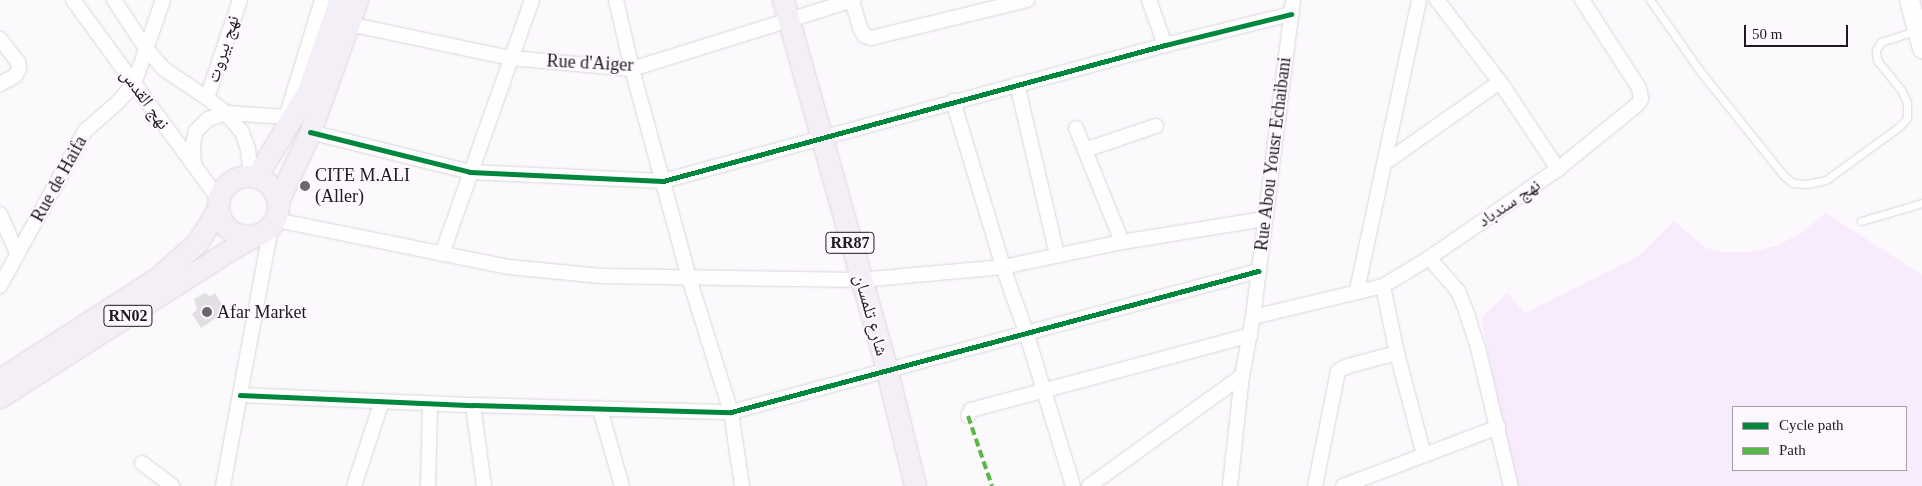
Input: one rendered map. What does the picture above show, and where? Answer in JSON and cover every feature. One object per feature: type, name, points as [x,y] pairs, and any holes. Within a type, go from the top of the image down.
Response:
[{"type":"main road","points":[[270,221],[274,190],[267,182],[254,176],[284,125],[307,93],[340,0]]},
{"type":"main road","points":[[218,204],[227,228],[235,234],[270,221],[310,132],[357,0]]},
{"type":"main road","name":"شارع تلمسان","points":[[786,10],[887,371],[915,486]]},
{"type":"main road","name":"RN02","points":[[0,379],[162,274],[197,243],[218,204],[225,186],[237,178],[254,176]]},
{"type":"main road","name":"RN02","points":[[0,396],[233,248],[270,221]]},
{"type":"street","name":"نهج القدس","points":[[73,0],[194,166],[218,204]]},
{"type":"street","name":"نهج القدس","points":[[114,0],[147,50],[164,69],[226,113],[242,132],[254,176]]},
{"type":"street","points":[[134,84],[163,0]]},
{"type":"street","name":"نهج بيروت","points":[[207,98],[240,0]]},
{"type":"street","points":[[194,166],[193,144],[196,131],[208,118],[226,113],[284,125],[322,0]]},
{"type":"street","points":[[442,254],[532,0]]},
{"type":"street","points":[[616,0],[632,69],[689,278],[731,412],[742,486]]},
{"type":"street","points":[[853,0],[861,30],[865,36],[871,38],[1027,0]]},
{"type":"street","name":"Rue d'Aiger","points":[[349,24],[511,58],[632,69],[786,10],[853,0]]},
{"type":"street","points":[[1149,0],[1165,44]]},
{"type":"street","points":[[1357,290],[1386,162],[1419,0]]},
{"type":"street","points":[[1437,0],[1500,82],[1558,169]]},
{"type":"street","name":"نهج سندباد","points":[[1253,317],[1357,290],[1383,286],[1429,258],[1558,169],[1638,104],[1640,99],[1639,88],[1585,1]]},
{"type":"street","points":[[1910,1],[1922,48]]},
{"type":"street","points":[[310,132],[470,172],[663,181],[1165,44],[1292,7]]},
{"type":"street","name":"Rue Abou Yousr Echaibani","points":[[1231,486],[1242,376],[1253,317],[1292,7]]},
{"type":"street","points":[[0,39],[18,62],[19,73],[0,84]]},
{"type":"street","points":[[1386,162],[1500,82]]},
{"type":"street","name":"Rue de Haifa","points":[[0,286],[85,131],[118,102],[134,84]]},
{"type":"street","points":[[1017,84],[1057,255]]},
{"type":"street","points":[[953,101],[1003,267],[1026,332],[1073,486]]},
{"type":"street","points":[[1085,150],[1156,126]]},
{"type":"street","points":[[1076,128],[1122,242]]},
{"type":"street","points":[[0,214],[17,253]]},
{"type":"street","points":[[222,486],[270,221],[509,267],[602,276],[860,280],[1003,267],[1122,242],[1264,219]]},
{"type":"street","points":[[1429,258],[1458,291],[1466,311],[1498,427],[1511,486]]},
{"type":"street","points":[[240,395],[473,405],[731,412],[1258,271]]},
{"type":"street","points":[[1383,286],[1397,353],[1424,455]]},
{"type":"street","points":[[968,416],[971,410],[1250,335]]},
{"type":"street","points":[[1315,486],[1338,371],[1348,366],[1397,353]]},
{"type":"street","points":[[1089,486],[1242,376]]},
{"type":"street","points":[[354,486],[382,401]]},
{"type":"street","points":[[428,486],[430,403]]},
{"type":"street","points":[[473,405],[484,486]]},
{"type":"street","points":[[600,409],[622,486]]},
{"type":"street","points":[[1343,486],[1498,427]]},
{"type":"street","points":[[142,463],[172,486]]},
{"type":"lane","points":[[1650,0],[1700,71],[1784,176],[1793,183],[1806,184],[1826,180],[1900,126],[1907,118],[1907,103],[1902,91],[1877,60],[1876,50],[1881,42],[1917,30]]},
{"type":"lane","points":[[1861,222],[1922,203]]},
{"type":"shaded area","points":[[1826,213],[1922,275],[1922,486],[1516,486],[1481,318],[1507,293],[1525,313],[1639,256],[1674,221],[1706,248],[1725,252],[1750,252],[1776,246],[1799,234]]},
{"type":"building","name":"Afar Market","points":[[205,293],[210,297],[215,293],[224,308],[219,316],[201,328],[192,314],[197,310],[194,299]]},
{"type":"marked path","points":[[968,416],[992,486]]},
{"type":"cycle path","points":[[310,132],[470,172],[663,181],[1165,45],[1291,14]]},
{"type":"cycle path","points":[[240,395],[473,405],[731,412],[1258,271]]},
{"type":"place","name":"CITE M.ALI (Aller)","points":[[305,186]]},
{"type":"place","name":"Afar Market","points":[[207,312]]}]
